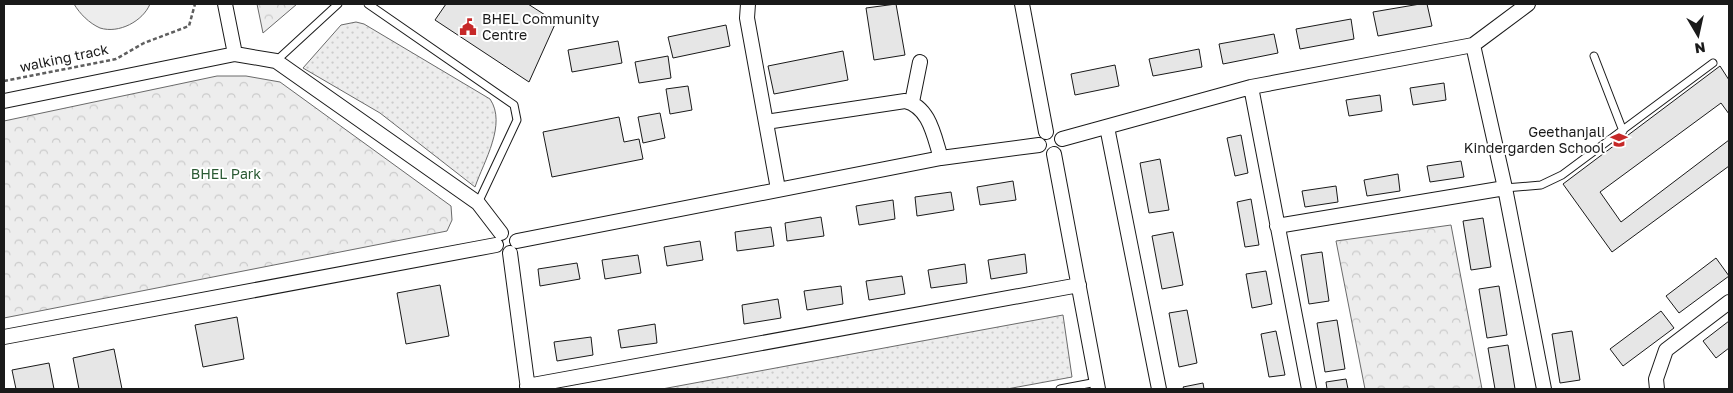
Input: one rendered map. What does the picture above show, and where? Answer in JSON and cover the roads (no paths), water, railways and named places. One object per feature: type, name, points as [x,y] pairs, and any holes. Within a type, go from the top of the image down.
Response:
[{"type":"street","points":[[225,4],[235,54]]},
{"type":"street","points":[[748,4],[747,18],[778,189]]},
{"type":"street","points":[[1022,4],[1046,132]]},
{"type":"street","points":[[1062,139],[1251,87],[1473,45],[1528,4]]},
{"type":"street","points":[[1473,45],[1544,389]]},
{"type":"street","points":[[4,101],[235,54],[276,61],[478,203],[498,239],[500,251],[778,189],[941,158],[1039,145]]},
{"type":"street","points":[[912,102],[920,62]]},
{"type":"street","points":[[1251,87],[1309,389]]},
{"type":"street","points":[[766,122],[896,102],[912,102],[921,107],[926,116],[941,158]]},
{"type":"street","points":[[1107,126],[1159,389]]},
{"type":"street","points":[[1046,132],[1058,133],[1062,139],[1062,147],[1054,154],[1043,152],[1039,145],[1040,138],[1046,132]]},
{"type":"street","points":[[1054,154],[1098,386]]},
{"type":"street","points":[[1277,226],[1504,188]]},
{"type":"street","points":[[4,337],[498,239],[511,232],[528,387],[1078,284]]},
{"type":"street","points":[[1657,389],[1656,379],[1666,350],[1729,302]]},
{"type":"lane","points":[[276,61],[338,4]]},
{"type":"lane","points":[[368,4],[514,105],[517,120],[478,203]]},
{"type":"lane","points":[[1594,56],[1623,130]]},
{"type":"lane","points":[[1504,188],[1531,187],[1556,178],[1713,63]]},
{"type":"lane","points":[[1060,389],[1098,386]]},
{"type":"place","name":"BHEL Community Centre","points":[[468,27]]},
{"type":"place","name":"Geethanjali Kindergarden School","points":[[1619,140]]},
{"type":"park label","name":"BHEL Park","points":[[226,174]]}]
